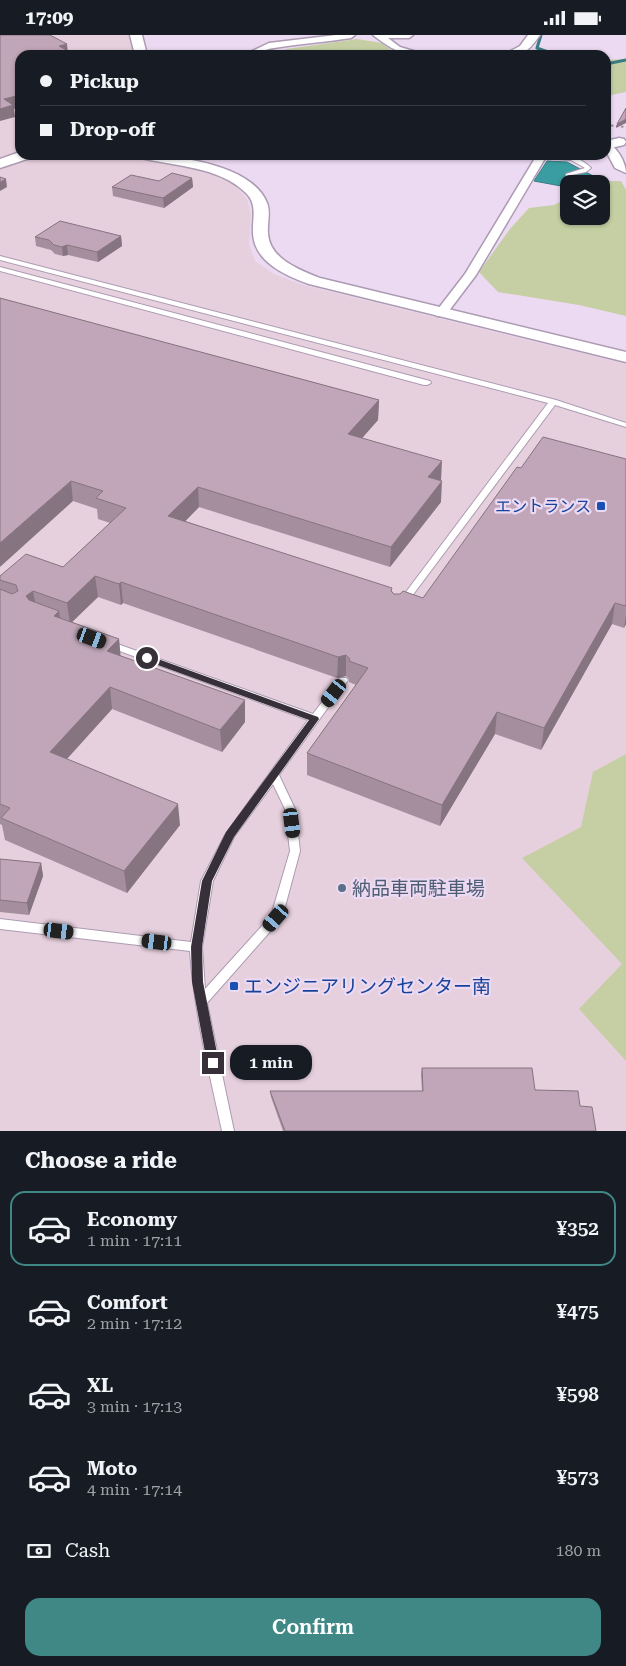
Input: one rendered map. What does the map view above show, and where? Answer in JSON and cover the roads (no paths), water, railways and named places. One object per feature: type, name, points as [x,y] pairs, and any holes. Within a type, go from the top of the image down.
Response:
[{"type":"street","points":[[136,35],[140,50]]},
{"type":"street","points":[[260,50],[269,46],[350,35]]},
{"type":"street","points":[[378,35],[409,35]]},
{"type":"street","points":[[378,35],[401,50]]},
{"type":"street","points":[[520,50],[524,48],[534,35]]},
{"type":"street","points":[[614,142],[615,155],[620,168],[626,170]]},
{"type":"street","points":[[0,164],[15,159]]},
{"type":"street","points":[[166,160],[221,174],[242,183],[261,204],[263,210],[262,242],[265,248],[276,260],[292,271],[314,281],[626,357]]},
{"type":"street","points":[[441,313],[470,275],[538,160]]},
{"type":"lane","points":[[568,175],[584,171],[588,167],[576,160]]},
{"type":"lane","points":[[0,258],[553,402],[626,425]]},
{"type":"lane","points":[[0,269],[427,383]]},
{"type":"lane","points":[[51,283],[63,275]]},
{"type":"lane","points":[[396,611],[553,402]]},
{"type":"lane","points":[[101,641],[315,719]]},
{"type":"lane","points":[[228,1131],[201,1002],[196,947],[207,881],[230,835],[343,681]]},
{"type":"lane","points":[[201,1002],[276,918],[295,851],[290,809],[274,775]]},
{"type":"lane","points":[[0,924],[196,947]]},
{"type":"waterway","points":[[541,35],[537,48],[542,50]]},
{"type":"waterway","points":[[611,63],[626,60]]},
{"type":"place","name":"エントランス","points":[[601,506]]},
{"type":"place","name":"納品車両駐車場","points":[[342,888]]},
{"type":"place","name":"エンジニアリングセンター南","points":[[234,986]]}]
